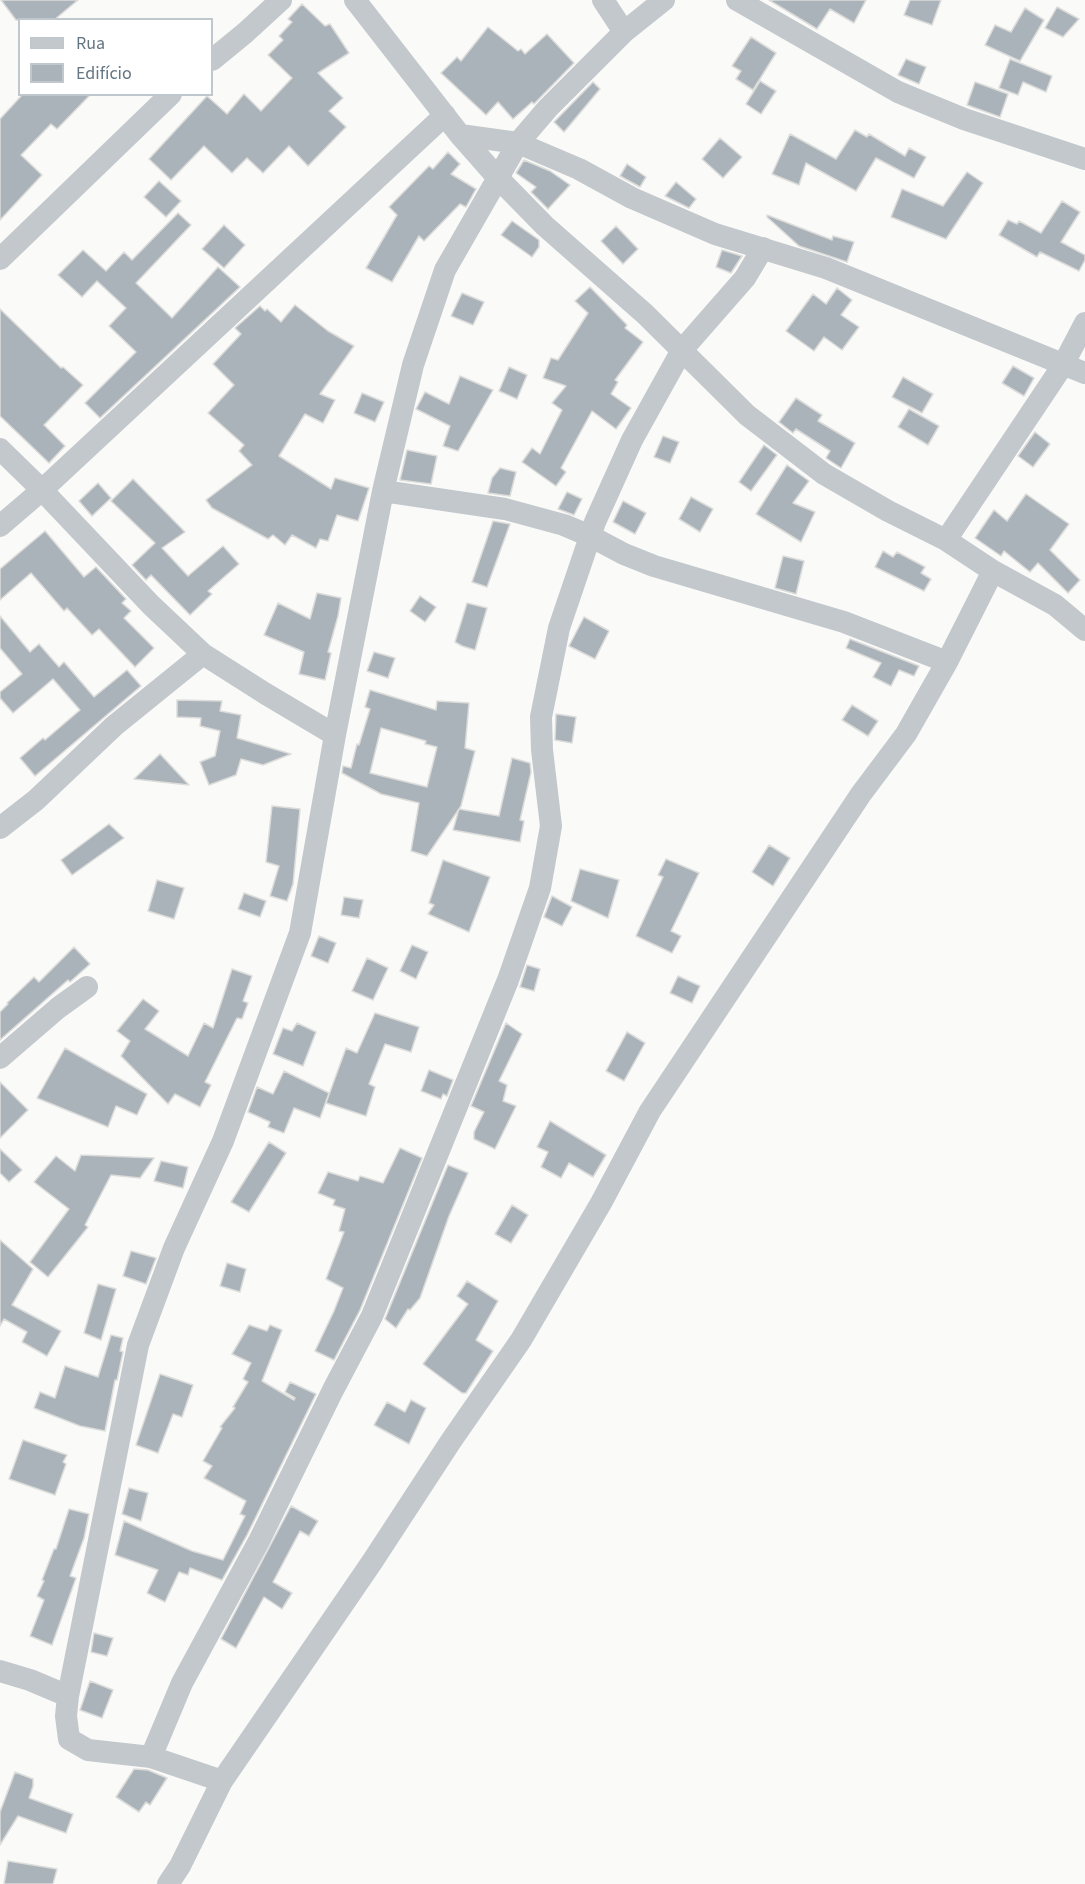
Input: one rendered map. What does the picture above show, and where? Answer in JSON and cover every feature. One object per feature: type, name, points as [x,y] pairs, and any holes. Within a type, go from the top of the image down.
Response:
[{"type":"street","points":[[213,59],[281,0]]},
{"type":"street","points":[[355,0],[460,135],[497,177],[545,226],[645,314],[747,416],[824,474],[888,511],[946,540],[993,571],[1055,605],[1085,630]]},
{"type":"street","points":[[603,0],[624,32]]},
{"type":"street","points":[[222,1781],[151,1757],[88,1750],[69,1739],[66,1716],[68,1696],[138,1344],[174,1248],[223,1141],[300,933],[335,735],[383,491],[413,365],[445,270],[518,143],[548,108],[624,32],[664,0]]},
{"type":"street","points":[[737,0],[898,92],[964,119],[1085,159]]},
{"type":"street","points":[[0,259],[169,96]]},
{"type":"street","points":[[0,526],[42,490],[445,115]]},
{"type":"street","points":[[460,135],[518,143],[579,169],[632,198],[715,234],[826,268],[1085,373]]},
{"type":"street","points":[[151,1757],[182,1683],[259,1541],[372,1316],[508,980],[540,888],[551,826],[542,750],[541,717],[559,628],[590,536],[632,440],[682,350],[745,278],[763,248]]},
{"type":"street","points":[[946,540],[1063,365],[1085,323]]},
{"type":"street","points":[[0,449],[151,605],[203,654],[335,735]]},
{"type":"street","points":[[383,491],[505,509],[564,525],[654,566],[844,622],[947,662]]},
{"type":"street","points":[[168,1884],[180,1866],[222,1781],[521,1340],[601,1203],[650,1111],[861,794],[906,734],[947,662],[993,571]]},
{"type":"street","points":[[0,828],[36,800],[114,726],[203,654]]},
{"type":"street","points":[[0,1058],[58,1008],[87,987]]},
{"type":"street","points":[[0,1671],[30,1680],[68,1696]]},
{"type":"building","points":[[1,0],[78,0],[56,18],[18,18],[16,20]]},
{"type":"building","points":[[769,0],[866,0],[854,23],[830,9],[817,29]]},
{"type":"building","points":[[910,0],[941,0],[932,25],[904,15]]},
{"type":"building","points":[[302,4],[325,26],[330,24],[349,53],[318,73],[343,98],[329,111],[346,127],[308,166],[289,146],[263,173],[247,158],[232,173],[204,146],[171,180],[149,159],[207,96],[227,114],[244,94],[261,111],[292,78],[268,55],[283,40],[279,36],[292,22],[288,19]]},
{"type":"building","points":[[1057,7],[1079,19],[1063,37],[1045,28]]},
{"type":"building","points":[[1025,8],[1044,20],[1020,61],[985,45],[995,25],[1011,32]]},
{"type":"building","points":[[488,27],[525,54],[547,34],[574,63],[534,104],[532,102],[513,119],[498,102],[486,115],[441,73],[457,57],[461,61]]},
{"type":"building","points":[[751,37],[776,53],[753,90],[736,79],[741,71],[732,66]]},
{"type":"building","points":[[906,59],[926,67],[919,84],[898,75]]},
{"type":"building","points":[[1010,59],[1052,76],[1046,92],[1023,82],[1018,95],[999,88]]},
{"type":"building","points":[[760,81],[776,91],[761,114],[746,104]]},
{"type":"building","points":[[593,82],[600,89],[564,132],[554,122]]},
{"type":"building","points":[[975,82],[1008,94],[1000,117],[967,105]]},
{"type":"building","points":[[21,96],[89,96],[57,129],[51,124],[21,155],[42,175],[0,220],[0,119]]},
{"type":"building","points":[[855,130],[867,137],[869,134],[905,156],[909,148],[926,157],[914,178],[876,158],[856,191],[806,163],[799,185],[772,174],[790,134],[836,159]]},
{"type":"building","points":[[720,138],[742,157],[723,178],[702,159]]},
{"type":"building","points":[[448,152],[460,164],[451,174],[476,189],[466,207],[460,204],[424,241],[419,236],[392,282],[366,268],[397,215],[389,207],[429,166],[433,169]]},
{"type":"building","points":[[524,160],[550,171],[570,185],[548,209],[531,192],[536,187],[516,173]]},
{"type":"building","points":[[627,164],[646,177],[640,187],[620,176]]},
{"type":"building","points":[[967,172],[983,183],[946,239],[891,217],[902,189],[943,206]]},
{"type":"building","points":[[159,181],[181,201],[166,217],[144,197]]},
{"type":"building","points":[[676,182],[696,199],[689,208],[665,196]]},
{"type":"building","points":[[1062,201],[1080,212],[1061,242],[1085,255],[1079,271],[1040,252],[1037,257],[999,235],[1008,220],[1017,224],[1019,221],[1041,233]]},
{"type":"building","points":[[178,213],[191,225],[136,283],[172,318],[218,267],[240,287],[100,418],[85,403],[136,352],[109,326],[126,308],[97,281],[82,297],[58,275],[83,250],[106,271],[124,252],[132,260]]},
{"type":"building","points":[[767,215],[832,240],[833,236],[854,242],[847,262],[799,246]]},
{"type":"building","points":[[512,221],[539,240],[539,247],[532,257],[501,235]]},
{"type":"building","points":[[224,225],[245,245],[224,268],[202,249]]},
{"type":"building","points":[[616,226],[638,249],[623,264],[601,241]]},
{"type":"building","points":[[722,250],[742,256],[731,273],[716,267]]},
{"type":"building","points":[[590,287],[627,325],[625,328],[643,342],[615,380],[618,382],[611,394],[631,408],[616,429],[592,411],[561,468],[566,472],[556,486],[522,462],[532,448],[540,454],[562,410],[552,403],[566,386],[543,378],[551,358],[558,360],[588,313],[575,301]]},
{"type":"building","points":[[837,288],[852,300],[841,315],[859,327],[842,350],[824,337],[814,351],[786,331],[813,294],[826,304]]},
{"type":"building","points":[[462,293],[484,302],[473,325],[451,316]]},
{"type":"building","points":[[295,305],[328,331],[354,346],[320,394],[335,400],[323,423],[305,414],[279,456],[331,489],[335,478],[369,488],[358,521],[337,515],[328,541],[320,539],[316,548],[292,535],[285,545],[273,535],[268,539],[212,508],[206,500],[252,465],[239,451],[244,445],[208,413],[234,385],[213,364],[241,334],[235,328],[260,306],[265,311],[267,309],[281,322]]},
{"type":"building","points":[[0,309],[61,368],[63,367],[83,385],[44,425],[65,446],[49,463],[0,416]]},
{"type":"building","points":[[1013,366],[1034,378],[1024,396],[1002,383]]},
{"type":"building","points":[[509,367],[527,375],[517,399],[499,391]]},
{"type":"building","points":[[460,376],[493,390],[458,451],[443,446],[450,426],[416,409],[425,392],[449,404]]},
{"type":"building","points":[[903,377],[933,394],[922,413],[892,397]]},
{"type":"building","points":[[362,393],[384,402],[375,422],[354,413]]},
{"type":"building","points":[[796,398],[822,415],[818,421],[855,443],[841,468],[826,458],[830,451],[796,429],[793,433],[779,422]]},
{"type":"building","points":[[909,409],[939,426],[928,445],[898,427]]},
{"type":"building","points":[[1035,432],[1050,444],[1033,467],[1018,456]]},
{"type":"building","points":[[663,436],[679,442],[670,463],[654,457]]},
{"type":"building","points":[[764,445],[777,455],[751,491],[739,482]]},
{"type":"building","points":[[407,450],[437,456],[431,484],[400,480]]},
{"type":"building","points":[[787,465],[809,481],[793,503],[815,512],[801,542],[756,514]]},
{"type":"building","points":[[500,468],[516,472],[510,496],[488,493],[492,478]]},
{"type":"building","points":[[133,479],[185,532],[162,548],[188,576],[223,546],[239,564],[208,591],[212,594],[190,615],[151,575],[146,580],[132,565],[155,543],[111,501]]},
{"type":"building","points":[[98,483],[111,498],[92,516],[79,501]]},
{"type":"building","points":[[567,492],[582,499],[574,515],[558,509]]},
{"type":"building","points":[[1026,494],[1069,524],[1050,550],[1080,580],[1068,593],[1038,563],[1030,572],[1004,551],[1001,556],[975,538],[994,510],[1007,521]]},
{"type":"building","points":[[691,497],[713,509],[700,532],[679,519]]},
{"type":"building","points":[[623,501],[646,513],[635,534],[613,522]]},
{"type":"building","points":[[493,521],[510,524],[487,587],[472,582]]},
{"type":"building","points":[[45,531],[84,577],[96,567],[126,599],[122,603],[131,611],[124,618],[154,648],[135,667],[99,629],[92,635],[67,608],[64,611],[31,573],[0,600],[0,569]]},
{"type":"building","points":[[883,551],[893,557],[897,552],[925,567],[921,573],[931,579],[924,591],[875,567]]},
{"type":"building","points":[[783,556],[804,561],[796,594],[775,588]]},
{"type":"building","points":[[317,593],[341,598],[328,652],[331,653],[325,680],[299,674],[304,652],[264,635],[278,603],[310,619]]},
{"type":"building","points":[[420,596],[436,607],[425,622],[410,611]]},
{"type":"building","points":[[467,603],[487,608],[475,650],[455,642]]},
{"type":"building","points":[[0,616],[30,652],[39,644],[59,667],[64,662],[94,697],[127,670],[141,686],[35,776],[20,758],[80,710],[53,679],[13,713],[0,698],[0,692],[22,674],[0,648]]},
{"type":"building","points":[[584,617],[609,631],[595,659],[569,646]]},
{"type":"building","points":[[850,639],[919,666],[914,676],[899,670],[891,686],[873,677],[881,663],[846,648]]},
{"type":"building","points":[[374,652],[395,658],[388,678],[367,671]]},
{"type":"building","points":[[370,690],[436,710],[437,701],[469,703],[465,748],[475,751],[461,806],[427,856],[411,851],[419,803],[381,794],[342,773],[343,766],[351,768],[370,709],[365,707]],"holes":[[[381,728],[426,741],[425,744],[437,747],[427,787],[370,773]]]},
{"type":"building","points":[[177,700],[222,701],[220,711],[241,715],[237,738],[291,754],[263,765],[241,759],[236,775],[209,785],[200,762],[215,756],[220,731],[200,726],[201,718],[177,717]]},
{"type":"building","points":[[852,705],[878,721],[868,736],[842,720]]},
{"type":"building","points":[[556,714],[576,717],[572,743],[555,740]]},
{"type":"building","points":[[160,754],[189,785],[134,779]]},
{"type":"building","points":[[512,758],[530,763],[531,772],[520,820],[524,821],[520,842],[453,830],[459,809],[499,816]]},
{"type":"building","points":[[272,806],[300,809],[293,884],[287,901],[270,896],[279,866],[266,862]]},
{"type":"building","points":[[109,824],[124,838],[72,875],[61,860]]},
{"type":"building","points":[[769,845],[790,858],[773,886],[752,872]]},
{"type":"building","points":[[666,859],[699,873],[671,931],[681,936],[672,953],[636,936],[663,877],[658,875]]},
{"type":"building","points":[[443,860],[490,877],[469,932],[428,914],[434,905],[429,903]]},
{"type":"building","points":[[580,869],[619,880],[608,918],[571,901]]},
{"type":"building","points":[[157,880],[184,888],[174,919],[148,911]]},
{"type":"building","points":[[244,893],[266,901],[260,917],[238,909]]},
{"type":"building","points":[[552,896],[572,907],[562,926],[544,917]]},
{"type":"building","points":[[344,897],[363,900],[359,918],[341,915]]},
{"type":"building","points":[[319,936],[336,943],[328,963],[311,956]]},
{"type":"building","points":[[412,945],[428,952],[416,979],[400,971]]},
{"type":"building","points":[[74,947],[90,964],[70,982],[68,980],[0,1040],[0,1012],[7,1003],[34,977],[39,982]]},
{"type":"building","points":[[367,958],[388,968],[373,1000],[352,991]]},
{"type":"building","points":[[527,965],[540,969],[534,991],[520,987]]},
{"type":"building","points":[[232,969],[252,976],[243,1001],[248,1003],[242,1019],[237,1018],[205,1082],[211,1085],[200,1107],[175,1094],[168,1104],[121,1056],[130,1041],[117,1031],[143,999],[159,1011],[145,1029],[188,1056],[204,1023],[213,1028]]},
{"type":"building","points":[[678,976],[700,986],[692,1003],[670,993]]},
{"type":"building","points":[[375,1013],[419,1027],[411,1052],[385,1044],[369,1084],[375,1087],[366,1116],[326,1103],[346,1048],[357,1053]]},
{"type":"building","points":[[297,1023],[316,1032],[303,1066],[273,1054],[283,1028],[292,1031]]},
{"type":"building","points":[[506,1023],[522,1034],[499,1081],[507,1085],[503,1101],[516,1106],[495,1149],[474,1139],[474,1132],[484,1112],[471,1106]]},
{"type":"building","points":[[627,1032],[645,1043],[624,1081],[606,1071]]},
{"type":"building","points":[[65,1048],[147,1094],[137,1115],[116,1106],[108,1127],[37,1098]]},
{"type":"building","points":[[429,1070],[453,1080],[447,1096],[443,1094],[441,1099],[421,1091]]},
{"type":"building","points":[[284,1071],[329,1093],[320,1118],[294,1108],[284,1133],[268,1127],[270,1122],[248,1112],[257,1087],[273,1094]]},
{"type":"building","points":[[0,1082],[28,1110],[0,1138]]},
{"type":"building","points":[[550,1121],[606,1155],[593,1177],[569,1163],[561,1178],[541,1167],[548,1152],[537,1147]]},
{"type":"building","points":[[269,1142],[286,1153],[249,1212],[231,1202]]},
{"type":"building","points":[[400,1148],[422,1158],[360,1310],[334,1360],[315,1351],[343,1288],[326,1279],[344,1232],[339,1231],[345,1209],[333,1205],[335,1200],[318,1193],[328,1172],[358,1181],[360,1176],[383,1183]]},
{"type":"building","points":[[0,1149],[22,1170],[9,1182],[0,1173]]},
{"type":"building","points":[[81,1155],[154,1158],[140,1178],[111,1175],[85,1225],[88,1227],[48,1277],[30,1262],[69,1209],[34,1182],[56,1156],[75,1171]]},
{"type":"building","points":[[161,1161],[188,1167],[183,1188],[154,1181]]},
{"type":"building","points":[[448,1165],[468,1173],[449,1216],[420,1298],[410,1310],[408,1309],[396,1328],[385,1319]]},
{"type":"building","points":[[512,1205],[528,1215],[511,1243],[495,1234]]},
{"type":"building","points":[[0,1240],[33,1269],[12,1305],[61,1331],[47,1356],[22,1342],[27,1332],[4,1319],[0,1326]]},
{"type":"building","points":[[131,1251],[156,1258],[146,1284],[123,1276]]},
{"type":"building","points":[[227,1263],[246,1269],[240,1292],[220,1286]]},
{"type":"building","points":[[467,1281],[498,1301],[476,1340],[493,1351],[466,1393],[462,1393],[423,1364],[468,1304],[457,1296]]},
{"type":"building","points":[[98,1284],[116,1289],[101,1340],[84,1333]]},
{"type":"building","points":[[249,1325],[267,1331],[270,1325],[282,1330],[262,1381],[294,1400],[295,1398],[285,1392],[290,1382],[316,1394],[247,1535],[222,1580],[190,1568],[188,1575],[179,1572],[165,1602],[147,1593],[158,1570],[115,1555],[124,1521],[192,1551],[223,1560],[245,1516],[240,1514],[246,1501],[204,1478],[212,1466],[203,1461],[222,1428],[220,1427],[235,1408],[233,1407],[248,1382],[243,1379],[251,1363],[232,1354]]},
{"type":"building","points":[[111,1335],[123,1338],[120,1351],[123,1352],[105,1431],[80,1426],[34,1408],[40,1392],[55,1398],[65,1366],[98,1377]]},
{"type":"building","points":[[160,1374],[193,1385],[182,1417],[173,1414],[158,1453],[136,1445]]},
{"type":"building","points":[[411,1400],[426,1408],[409,1444],[374,1425],[387,1402],[405,1412]]},
{"type":"building","points":[[23,1440],[67,1455],[63,1462],[66,1464],[55,1495],[9,1479]]},
{"type":"building","points":[[129,1488],[148,1493],[141,1521],[122,1514]]},
{"type":"building","points":[[291,1506],[318,1521],[309,1536],[300,1531],[273,1582],[292,1593],[282,1609],[264,1597],[236,1648],[221,1639]]},
{"type":"building","points":[[69,1509],[89,1514],[84,1538],[70,1576],[76,1578],[52,1645],[30,1636],[44,1600],[37,1596]]},
{"type":"building","points":[[94,1633],[113,1638],[107,1656],[91,1652]]},
{"type":"building","points":[[90,1681],[113,1690],[102,1718],[80,1710]]},
{"type":"building","points":[[134,1769],[148,1770],[167,1778],[150,1805],[146,1802],[139,1812],[116,1797]]},
{"type":"building","points":[[15,1772],[33,1779],[29,1798],[73,1814],[66,1833],[18,1816],[0,1845],[0,1812]]},
{"type":"building","points":[[8,1861],[57,1869],[53,1884],[4,1884]]}]
